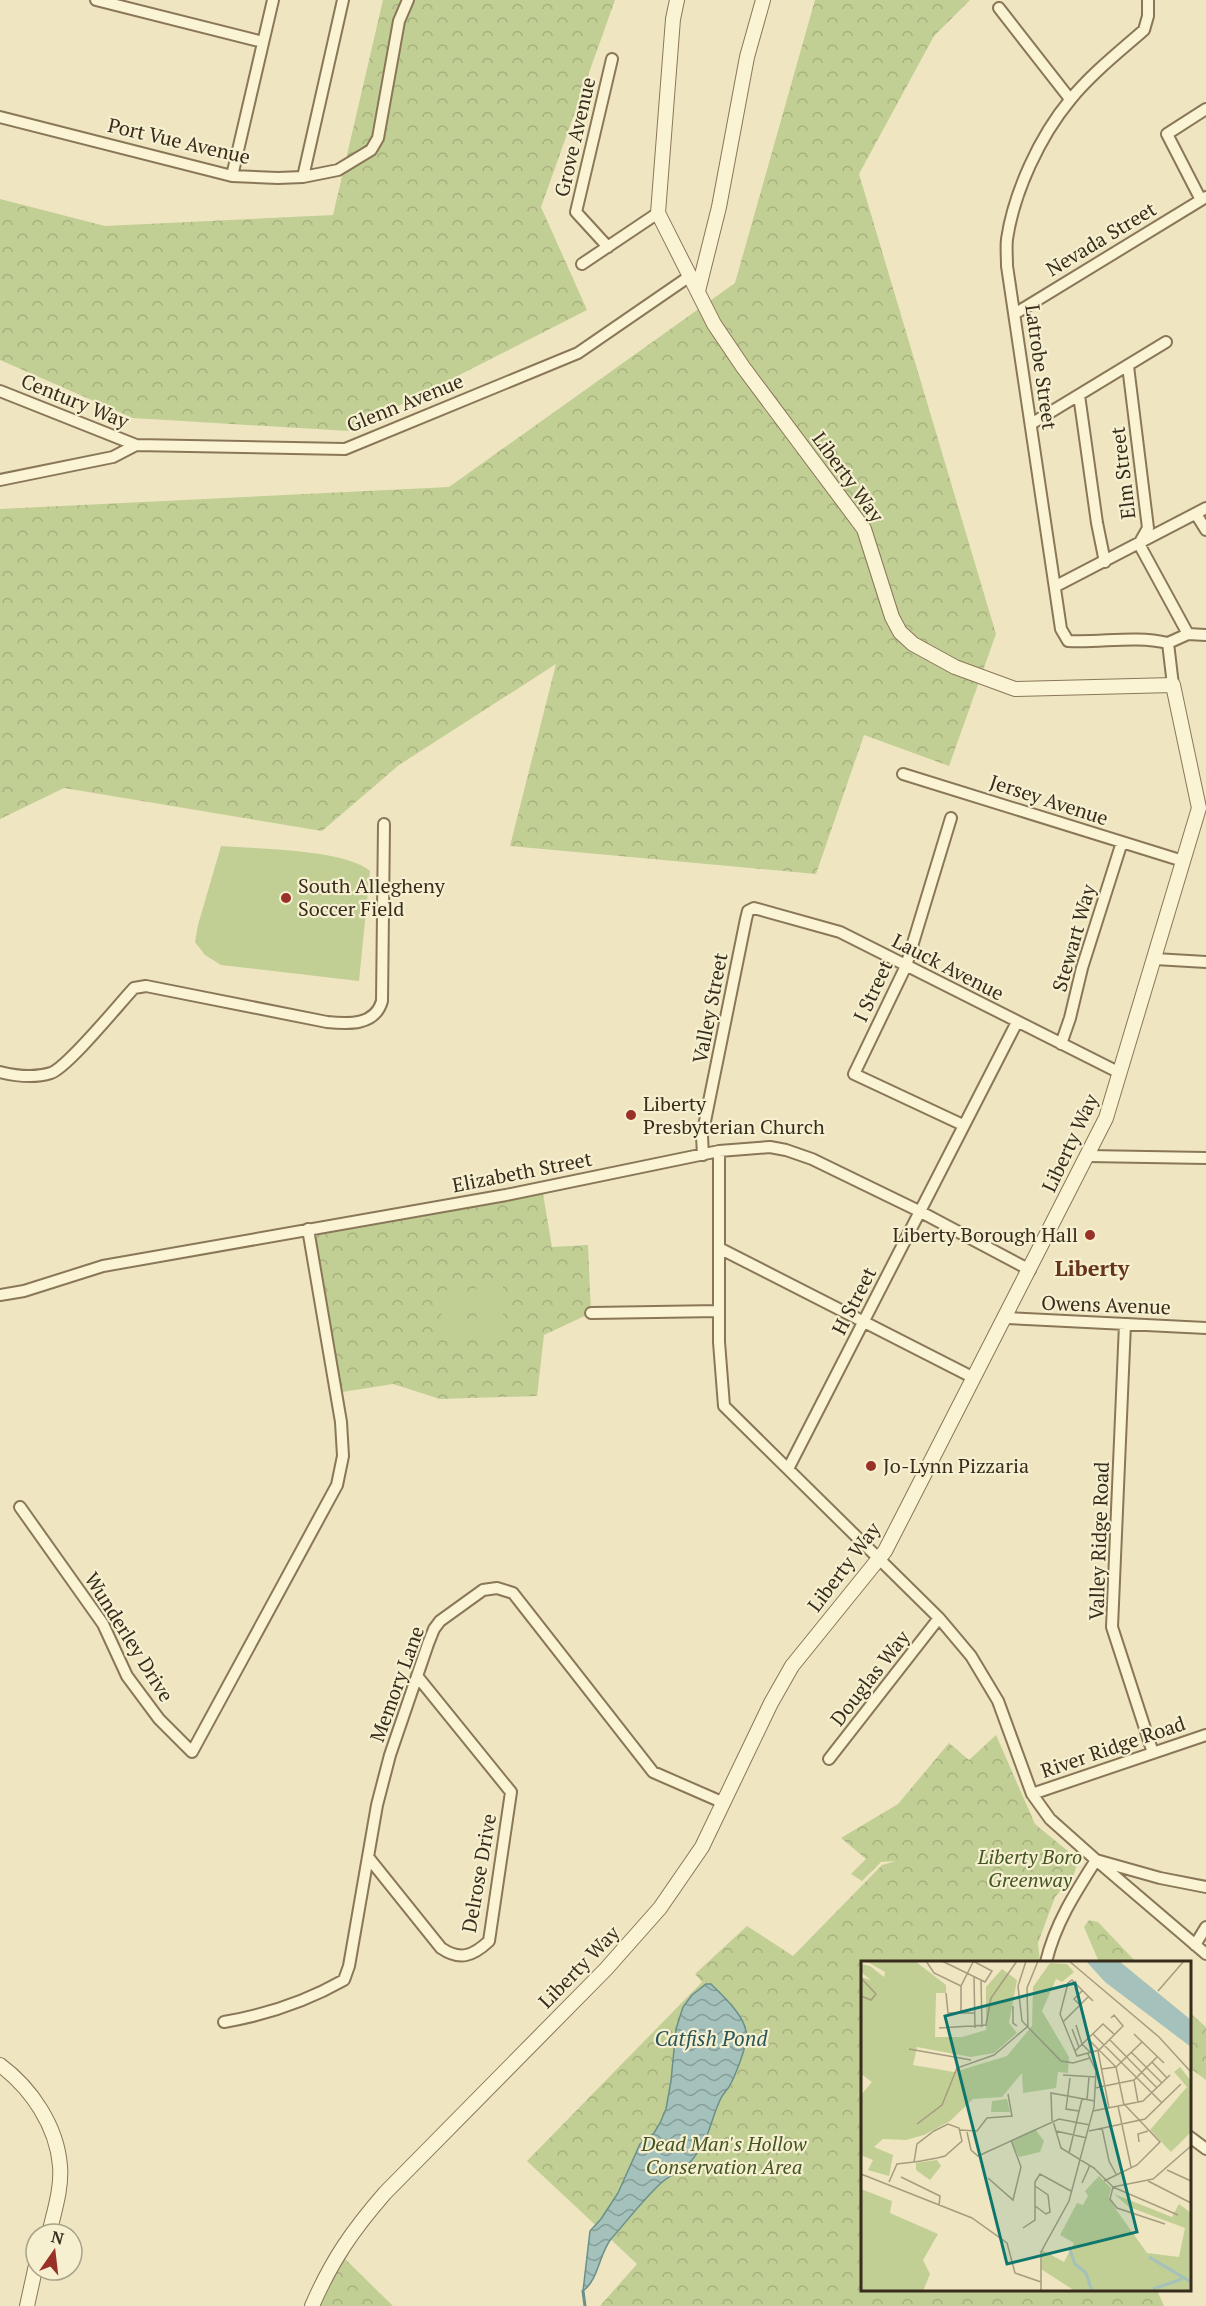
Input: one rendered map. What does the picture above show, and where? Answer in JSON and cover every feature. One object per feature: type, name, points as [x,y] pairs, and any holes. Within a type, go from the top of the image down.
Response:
[{"type":"street","points":[[96,0],[144,6],[263,42]]},
{"type":"street","points":[[232,176],[273,0]]},
{"type":"street","points":[[303,177],[343,0]]},
{"type":"street","name":"Port Vue Avenue","points":[[0,117],[232,176],[303,177],[338,170],[371,150],[378,138],[399,21],[408,0]]},
{"type":"street","points":[[582,264],[658,213],[673,19],[677,0]]},
{"type":"street","points":[[698,291],[718,207],[747,57],[763,0]]},
{"type":"street","name":"Latrobe Street","points":[[1148,0],[1148,16],[1144,30],[1070,99],[1049,129],[1032,161],[1007,239],[1008,266],[1061,629],[1068,640],[1089,642],[1148,638],[1168,643]]},
{"type":"street","points":[[999,8],[1070,99]]},
{"type":"street","name":"Grove Avenue","points":[[608,247],[576,212],[612,59]]},
{"type":"street","points":[[1203,198],[1167,134],[1206,109]]},
{"type":"street","name":"Nevada Street","points":[[1016,313],[1203,198]]},
{"type":"street","name":"Liberty Way","points":[[312,2306],[327,2272],[341,2249],[385,2193],[606,1969],[660,1908],[702,1847],[771,1702],[792,1666],[879,1559],[1030,1270],[1106,1118],[1202,808],[1173,685],[1014,689],[955,667],[913,644],[900,632],[892,617],[864,529],[743,367],[714,324],[658,213]]},
{"type":"street","name":"Glenn Avenue","points":[[0,480],[113,457],[136,445],[345,449],[578,353],[690,276]]},
{"type":"street","points":[[1031,424],[1166,342]]},
{"type":"street","name":"Elm Street","points":[[1128,366],[1148,528],[1139,544],[1188,634]]},
{"type":"street","name":"Century Way","points":[[0,391],[136,445]]},
{"type":"street","name":"Elm Street","points":[[1079,395],[1097,524],[1105,562]]},
{"type":"street","points":[[1056,586],[1201,511],[1206,531]]},
{"type":"street","points":[[1173,685],[1168,643],[1188,634],[1206,635]]},
{"type":"street","name":"Jersey Avenue","points":[[903,774],[1184,861]]},
{"type":"street","name":"I Street","points":[[951,818],[906,966],[854,1074],[963,1125]]},
{"type":"street","points":[[0,1072],[28,1077],[54,1072],[74,1054],[134,988],[146,986],[327,1022],[350,1024],[370,1018],[380,1010],[382,1001],[384,824]]},
{"type":"street","name":"Stewart Way","points":[[1061,1044],[1122,842]]},
{"type":"street","name":"Lauck Avenue","points":[[754,908],[840,932],[1120,1073]]},
{"type":"street","name":"Valley Street","points":[[703,1155],[702,1136],[748,910],[754,908]]},
{"type":"street","points":[[1155,959],[1206,962]]},
{"type":"street","name":"H Street","points":[[788,1469],[1017,1022]]},
{"type":"street","name":"Elizabeth Street","points":[[0,1295],[24,1291],[103,1266],[507,1195],[718,1151],[770,1147],[812,1159],[919,1211],[1030,1270]]},
{"type":"street","points":[[718,1151],[719,1342],[724,1406],[939,1618],[971,1656],[998,1701],[1032,1794],[1050,1819],[1206,1954]]},
{"type":"street","points":[[1088,1156],[1206,1158]]},
{"type":"street","name":"Wunderley Drive","points":[[20,1507],[103,1624],[127,1676],[159,1719],[192,1752],[337,1485],[343,1456],[341,1422],[308,1229]]},
{"type":"street","points":[[719,1248],[974,1378]]},
{"type":"street","points":[[591,1313],[719,1311]]},
{"type":"street","name":"Owens Avenue","points":[[1005,1318],[1206,1328]]},
{"type":"street","name":"Valley Ridge Road","points":[[1125,1324],[1112,1627],[1153,1753]]},
{"type":"street","name":"Memory Lane","points":[[224,2022],[268,2012],[323,1991],[344,1980],[349,1966],[377,1805],[390,1755],[428,1644],[440,1621],[483,1590],[497,1588],[513,1593],[653,1772],[723,1803]]},
{"type":"street","name":"Douglas Way","points":[[829,1760],[939,1618]]},
{"type":"street","name":"Delrose Drive","points":[[368,1857],[441,1948],[450,1954],[466,1956],[478,1951],[489,1941],[511,1792],[417,1676]]},
{"type":"street","name":"River Ridge Road","points":[[1032,1794],[1206,1735]]},
{"type":"street","points":[[1095,1860],[1160,1878],[1206,1887]]},
{"type":"street","points":[[1046,1961],[1064,1911],[1095,1860]]},
{"type":"street","points":[[1195,1945],[1206,1927]]},
{"type":"street","points":[[0,2065],[22,2084],[36,2101],[55,2145],[60,2166],[57,2199],[52,2222]]},
{"type":"street","points":[[1191,2138],[1206,2149]]},
{"type":"street","points":[[27,2306],[32,2282]]},
{"type":"green space","points":[[383,0],[615,0],[541,207],[587,310],[349,431],[133,418],[0,360],[0,199],[105,226],[333,215]]},
{"type":"green space","points":[[815,0],[970,0],[934,36],[859,174],[996,634],[949,766],[864,735],[816,874],[510,846],[556,664],[399,765],[322,831],[64,788],[0,819],[0,509],[449,487],[735,283]]},
{"type":"green space","name":"South Allegheny Soccer Field","points":[[221,846],[321,854],[341,858],[370,871],[359,981],[221,965],[205,955],[195,942]]},
{"type":"green space","points":[[542,1188],[552,1247],[588,1245],[591,1313],[544,1335],[537,1396],[440,1399],[393,1384],[336,1393],[308,1229]]},
{"type":"green space","points":[[476,1280],[503,1280],[503,1337],[477,1337]]},
{"type":"green space","points":[[441,1290],[465,1290],[465,1335],[442,1335]]},
{"type":"green space","name":"Dead Man's Hollow Conservation Area","points":[[996,1735],[1035,1824],[1069,1852],[1077,1864],[1073,1877],[1055,1897],[1038,1943],[1040,1961],[861,1961],[861,2291],[1157,2291],[1164,2306],[600,2306],[637,2264],[527,2161],[702,1982],[695,1974],[747,1926],[793,1956],[882,1865],[896,1861],[881,1862],[862,1881],[851,1874],[866,1859],[841,1838],[898,1804],[949,1743],[969,1760]]},
{"type":"green space","points":[[1089,1920],[1098,1922],[1135,1961],[1099,1961],[1084,1927]]},
{"type":"green space","points":[[1191,2014],[1206,2027],[1206,2080],[1191,2069]]},
{"type":"green space","points":[[341,2255],[393,2306],[316,2306]]},
{"type":"water","name":"Catfish Pond","points":[[706,1984],[711,1984],[727,2000],[744,2025],[746,2036],[744,2051],[738,2068],[721,2098],[698,2152],[685,2167],[653,2191],[611,2239],[596,2273],[583,2291],[590,2231],[618,2193],[640,2144],[654,2133],[660,2123],[666,2109],[676,2029],[683,2007],[692,1995]]},
{"type":"waterway","points":[[583,2291],[585,2306]]},
{"type":"place","name":"South Allegheny Soccer Field","points":[[286,898]]},
{"type":"place","name":"Liberty Presbyterian Church","points":[[631,1115]]},
{"type":"place","name":"Liberty Borough Hall","points":[[1090,1235]]},
{"type":"place","name":"Jo-Lynn Pizzaria","points":[[871,1466]]},
{"type":"district","name":"Liberty","points":[[1092,1268]]},
{"type":"park label","name":"Liberty Boro Greenway","points":[[1030,1868]]}]
